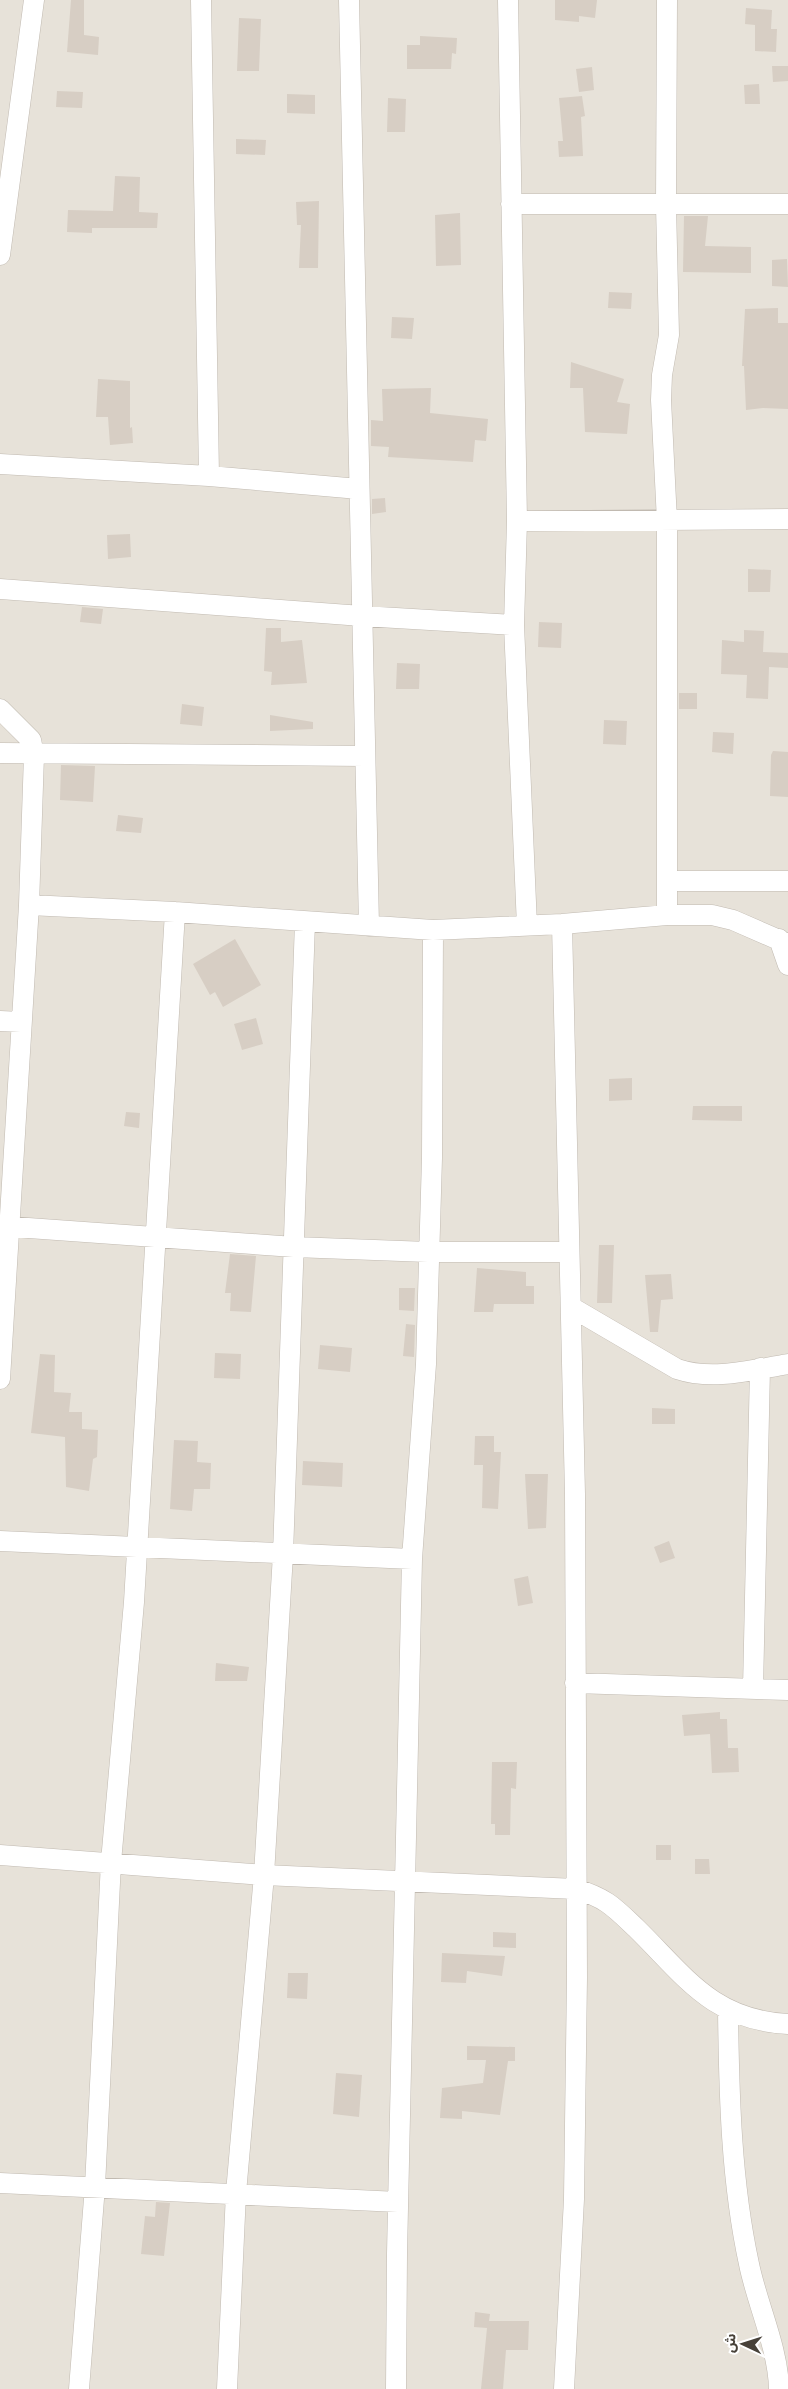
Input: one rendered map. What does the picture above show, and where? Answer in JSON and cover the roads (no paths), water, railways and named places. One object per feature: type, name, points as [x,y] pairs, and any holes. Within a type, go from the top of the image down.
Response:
[{"type":"street","points":[[0,255],[8,135],[34,0]]},
{"type":"street","points":[[200,0],[208,476]]},
{"type":"street","points":[[348,0],[369,926]]},
{"type":"street","points":[[508,0],[517,521],[514,625],[527,926]]},
{"type":"street","points":[[667,0],[666,205],[669,335],[662,375],[661,400],[667,521],[667,915]]},
{"type":"street","points":[[512,204],[788,204]]},
{"type":"street","points":[[0,464],[208,476],[359,489]]},
{"type":"street","points":[[517,521],[667,521],[788,518]]},
{"type":"street","points":[[0,589],[362,616],[514,625]]},
{"type":"street","points":[[0,709],[31,740],[34,755],[29,904],[5,1227],[0,1379]]},
{"type":"street","points":[[0,753],[34,755],[365,756]]},
{"type":"street","points":[[667,882],[788,881]]},
{"type":"street","points":[[29,904],[433,930],[562,924],[667,915],[712,915],[733,920],[784,942],[788,966]]},
{"type":"street","points":[[78,2389],[95,2186],[111,1862],[138,1547],[175,912]]},
{"type":"street","points":[[227,2389],[236,2194],[264,1874],[283,1554],[305,922]]},
{"type":"street","points":[[562,924],[575,1494],[576,1683],[574,2198],[564,2389]]},
{"type":"street","points":[[396,2389],[398,2202],[412,1559],[426,1364],[432,1158],[433,930]]},
{"type":"street","points":[[0,1021],[21,1022]]},
{"type":"street","points":[[5,1227],[294,1247],[428,1252],[569,1252]]},
{"type":"street","points":[[570,1307],[676,1369],[692,1374],[712,1376],[788,1364]]},
{"type":"street","points":[[753,1689],[760,1368]]},
{"type":"street","points":[[0,1541],[412,1559]]},
{"type":"street","points":[[576,1683],[788,1690]]},
{"type":"street","points":[[0,1855],[264,1874],[576,1889],[605,1900],[655,1947],[682,1976],[728,2010],[747,2018],[788,2024]]},
{"type":"street","points":[[728,2010],[730,2120],[741,2218],[748,2263],[779,2379],[779,2389]]},
{"type":"street","points":[[0,2182],[398,2202]]}]
